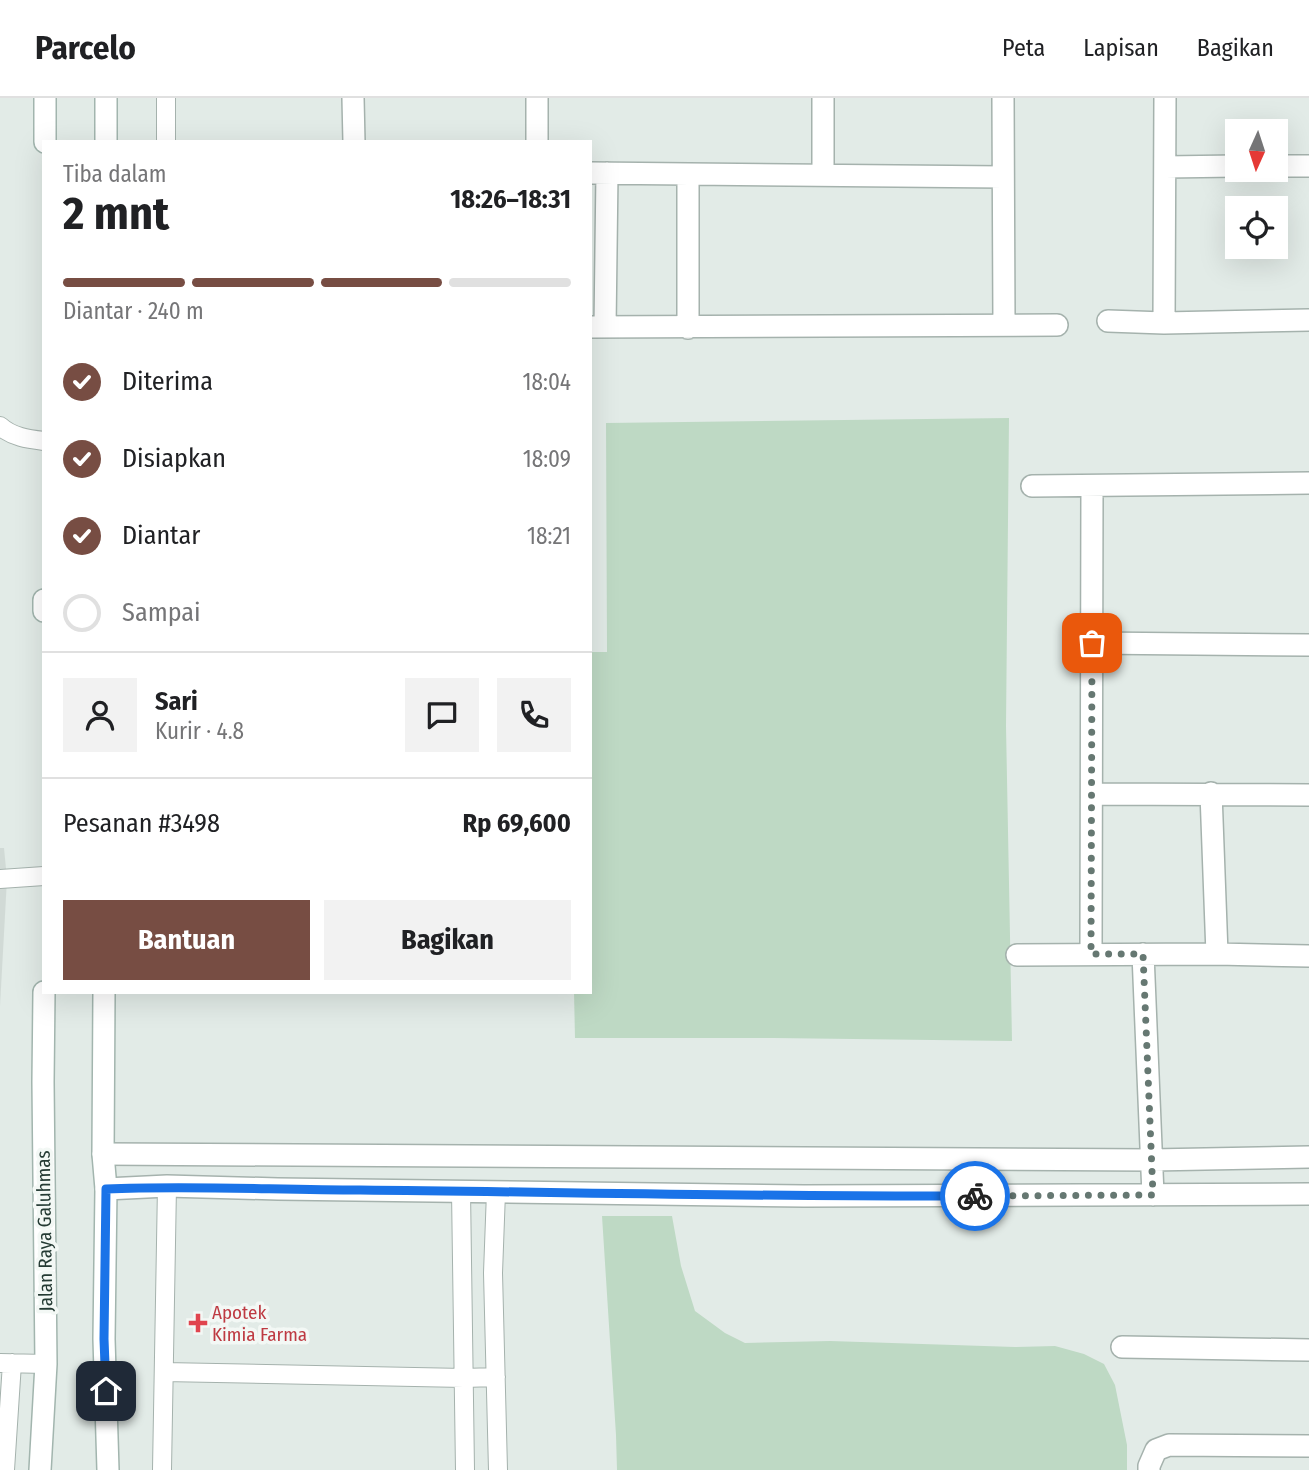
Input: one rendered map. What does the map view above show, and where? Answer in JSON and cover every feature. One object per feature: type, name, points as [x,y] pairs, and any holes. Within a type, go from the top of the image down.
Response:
[{"type":"street","points":[[45,98],[45,140]]},
{"type":"street","points":[[106,98],[106,140]]},
{"type":"street","points":[[353,98],[354,140]]},
{"type":"street","points":[[537,98],[537,140]]},
{"type":"street","points":[[823,98],[823,175]]},
{"type":"street","points":[[1003,98],[1004,325]]},
{"type":"street","points":[[1164,323],[1165,98]]},
{"type":"street","points":[[1165,167],[1225,166]]},
{"type":"street","points":[[1288,166],[1309,166]]},
{"type":"street","points":[[1003,177],[598,173],[597,327],[1057,325]]},
{"type":"street","points":[[688,174],[688,328]]},
{"type":"street","points":[[1108,321],[1164,323],[1309,320]]},
{"type":"street","points":[[1032,486],[1309,483]]},
{"type":"street","points":[[1091,954],[1092,486]]},
{"type":"street","points":[[1092,643],[1309,645]]},
{"type":"street","points":[[1210,793],[1217,954]]},
{"type":"street","points":[[1092,794],[1309,795]]},
{"type":"street","points":[[1143,954],[1153,1195]]},
{"type":"street","points":[[1017,955],[1309,956]]},
{"type":"street","name":"Jalan Raya Galuhmas","points":[[40,1470],[46,1364],[44,994]]},
{"type":"street","points":[[104,994],[104,1339],[108,1470]]},
{"type":"street","points":[[103,1154],[1152,1160],[1309,1157]]},
{"type":"street","points":[[106,1189],[167,1186],[804,1196],[1309,1195]]},
{"type":"street","points":[[1122,1348],[1309,1350]]},
{"type":"street","points":[[1149,1470],[1156,1450],[1168,1445],[1309,1446]]},
{"type":"lane","points":[[166,98],[166,140]]},
{"type":"lane","points":[[0,426],[6,432],[23,438],[42,441]]},
{"type":"lane","points":[[0,878],[42,876]]},
{"type":"lane","points":[[162,1470],[167,1186]]},
{"type":"lane","points":[[461,1191],[465,1470]]},
{"type":"lane","points":[[496,1192],[494,1273],[498,1470]]},
{"type":"lane","points":[[5,1470],[6,1363],[46,1364]]},
{"type":"lane","points":[[164,1372],[496,1377]]},
{"type":"shaded area","points":[[0,848],[4,848],[7,879],[0,1006]]},
{"type":"green space","points":[[1009,418],[1006,726],[1012,1041],[575,1038],[574,994],[592,994],[592,652],[607,652],[606,423]]},
{"type":"green space","points":[[602,1216],[672,1216],[681,1266],[695,1311],[725,1333],[745,1343],[830,1341],[1055,1346],[1084,1354],[1104,1364],[1115,1385],[1127,1445],[1127,1470],[617,1470]]},
{"type":"way so far","points":[[975,1196],[1153,1195],[1143,954],[1091,954],[1092,643]]},
{"type":"place","name":"Apotek Kimia Farma","points":[[198,1323]]},
{"type":"route","points":[[106,1391],[106,1189],[167,1186],[804,1196],[975,1196]]}]
